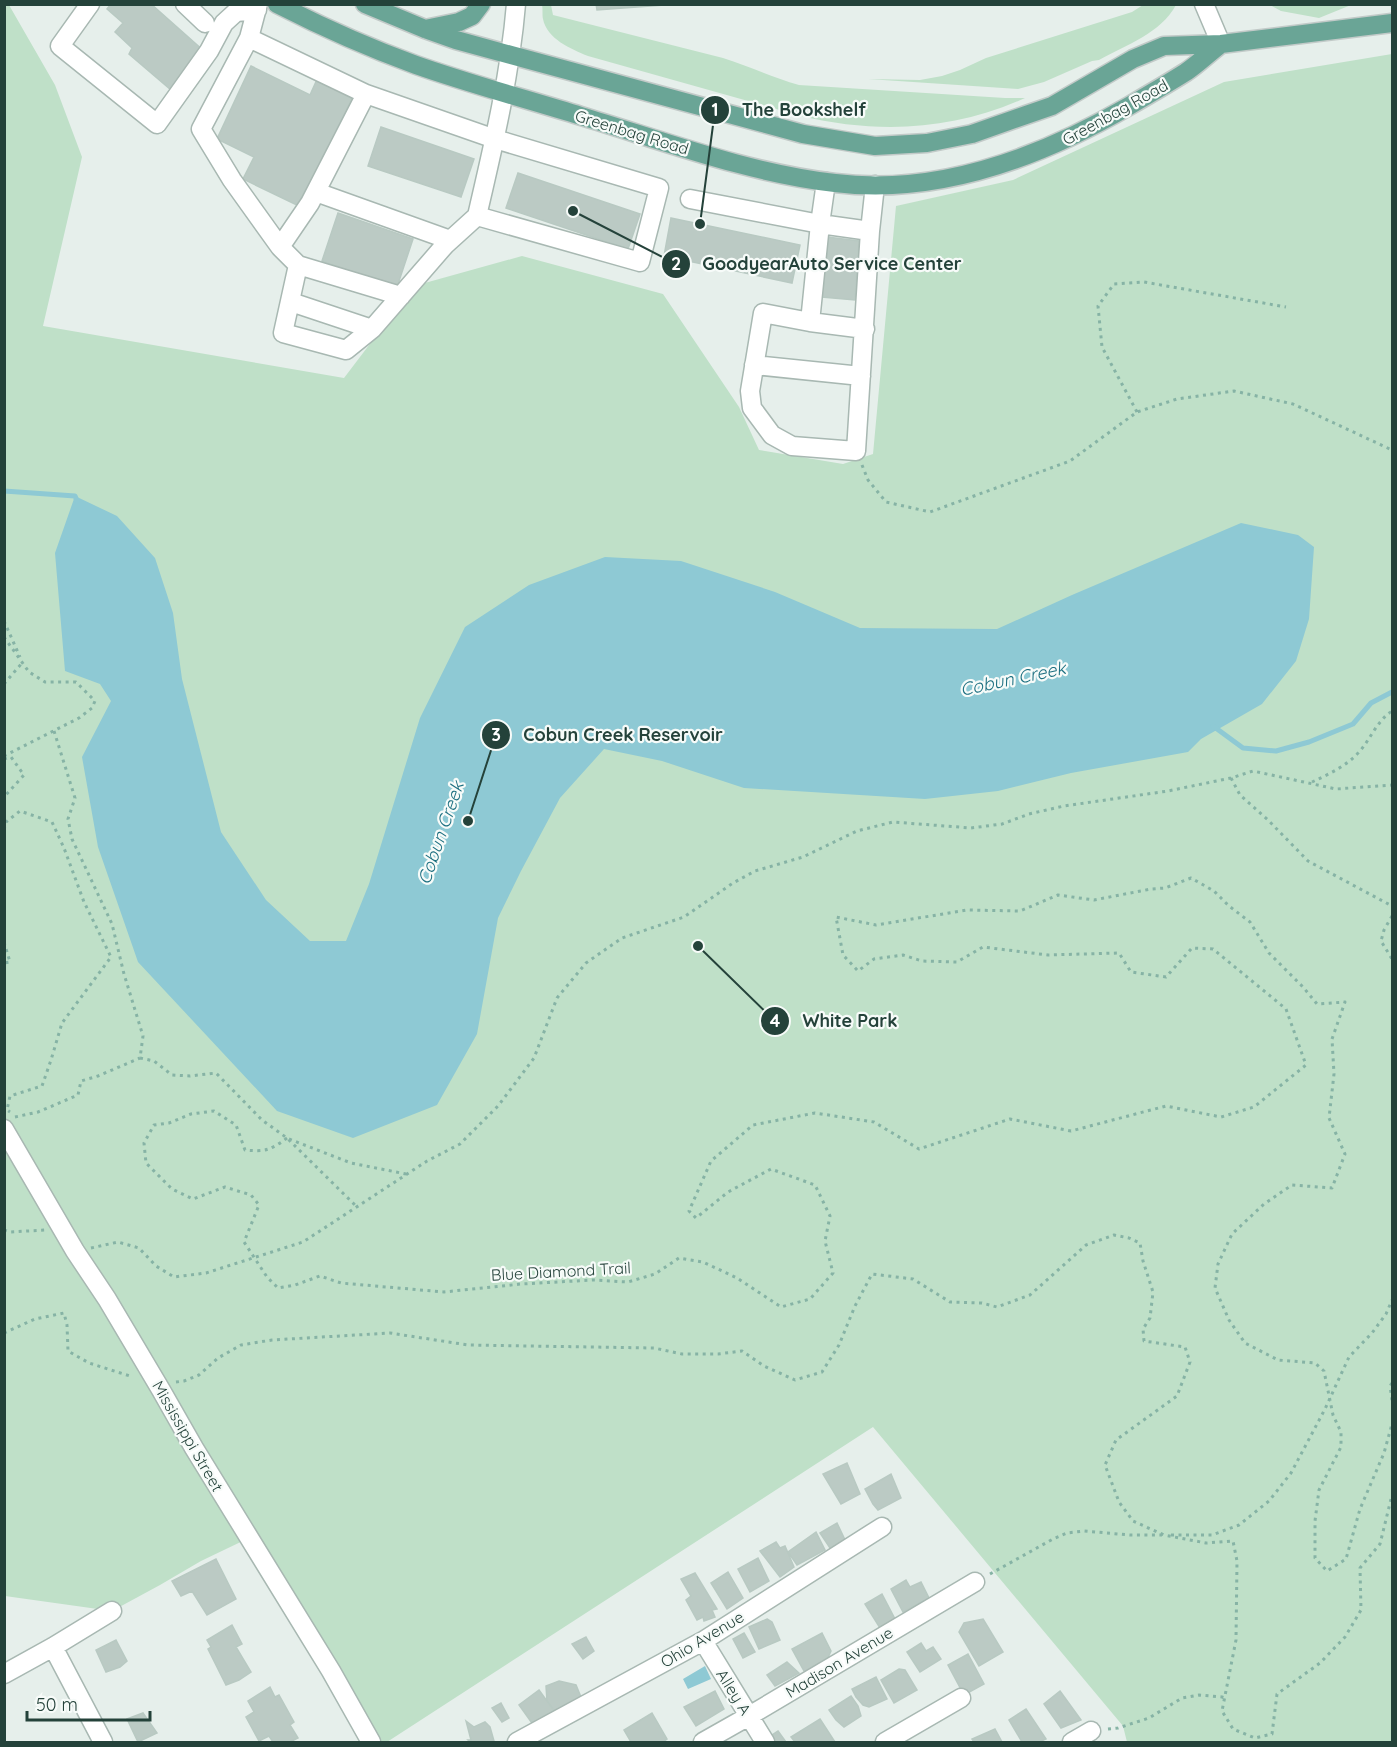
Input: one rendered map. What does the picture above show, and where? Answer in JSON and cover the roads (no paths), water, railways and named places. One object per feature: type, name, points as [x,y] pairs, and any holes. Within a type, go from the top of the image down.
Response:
[{"type":"main road","name":"Greenbag Road","points":[[277,4],[346,37],[407,61],[719,158],[789,176],[826,182],[875,185],[951,178],[1007,164],[1054,145],[1096,125],[1187,71],[1221,44]]},
{"type":"main road","points":[[365,4],[456,40],[803,134],[875,146],[927,143],[972,134],[1052,106],[1133,59],[1164,46],[1221,44],[1392,23]]},
{"type":"main road","points":[[425,29],[459,22],[472,16],[481,4]]},
{"type":"street","points":[[90,4],[60,46],[157,124],[209,51],[224,23],[236,12],[257,7],[249,38],[201,129],[232,180],[280,246],[298,266],[401,296]]},
{"type":"street","points":[[185,4],[205,22]]},
{"type":"street","points":[[298,266],[284,333],[346,350],[372,329],[450,240],[477,216],[511,55],[516,4]]},
{"type":"street","points":[[1204,4],[1221,44]]},
{"type":"street","points":[[249,38],[366,94],[495,139],[659,188],[640,262],[477,216]]},
{"type":"street","points":[[280,246],[316,192],[366,94]]},
{"type":"street","points":[[810,322],[826,182]]},
{"type":"street","points":[[865,328],[763,314],[750,391],[752,408],[772,435],[792,446],[856,451],[865,328],[870,231],[875,185]]},
{"type":"street","points":[[316,192],[450,240]]},
{"type":"street","points":[[690,199],[820,224],[870,231]]},
{"type":"street","points":[[291,302],[372,329]]},
{"type":"street","points":[[754,365],[861,375]]},
{"type":"street","name":"Mississippi Street","points":[[4,1129],[75,1251],[107,1299],[194,1448],[331,1671],[371,1743]]},
{"type":"street","name":"Ohio Avenue","points":[[517,1743],[703,1641],[882,1527]]},
{"type":"street","name":"Madison Avenue","points":[[703,1743],[975,1582]]},
{"type":"street","points":[[4,1674],[112,1611]]},
{"type":"street","name":"Alley A","points":[[703,1641],[765,1743]]},
{"type":"street","points":[[53,1647],[103,1743]]},
{"type":"street","points":[[885,1743],[961,1698]]},
{"type":"street","points":[[1072,1743],[1091,1731]]},
{"type":"water","points":[[75,496],[117,516],[155,558],[173,613],[182,679],[221,832],[266,900],[310,941],[346,941],[369,884],[420,718],[465,627],[529,585],[605,557],[681,561],[775,592],[860,628],[997,629],[1241,523],[1298,535],[1314,547],[1309,619],[1296,661],[1262,704],[1201,739],[1188,752],[1071,773],[998,791],[925,799],[744,788],[662,761],[604,749],[560,798],[498,918],[477,1034],[437,1105],[353,1138],[277,1111],[138,962],[98,847],[82,757],[111,701],[100,684],[65,671],[55,553]]},
{"type":"water","points":[[705,1666],[711,1679],[688,1689],[683,1679]]},
{"type":"waterway","name":"Cobun Creek","points":[[4,491],[75,496],[77,501]]},
{"type":"waterway","name":"Cobun Creek","points":[[1213,726],[1243,748],[1276,751],[1309,742],[1353,724],[1371,703],[1392,692]]},
{"type":"place","name":"GoodyearAuto Service Center","points":[[573,211]]},
{"type":"place","name":"The Bookshelf","points":[[700,224]]},
{"type":"place","name":"Cobun Creek Reservoir","points":[[468,821]]},
{"type":"place","name":"White Park","points":[[698,946]]}]
